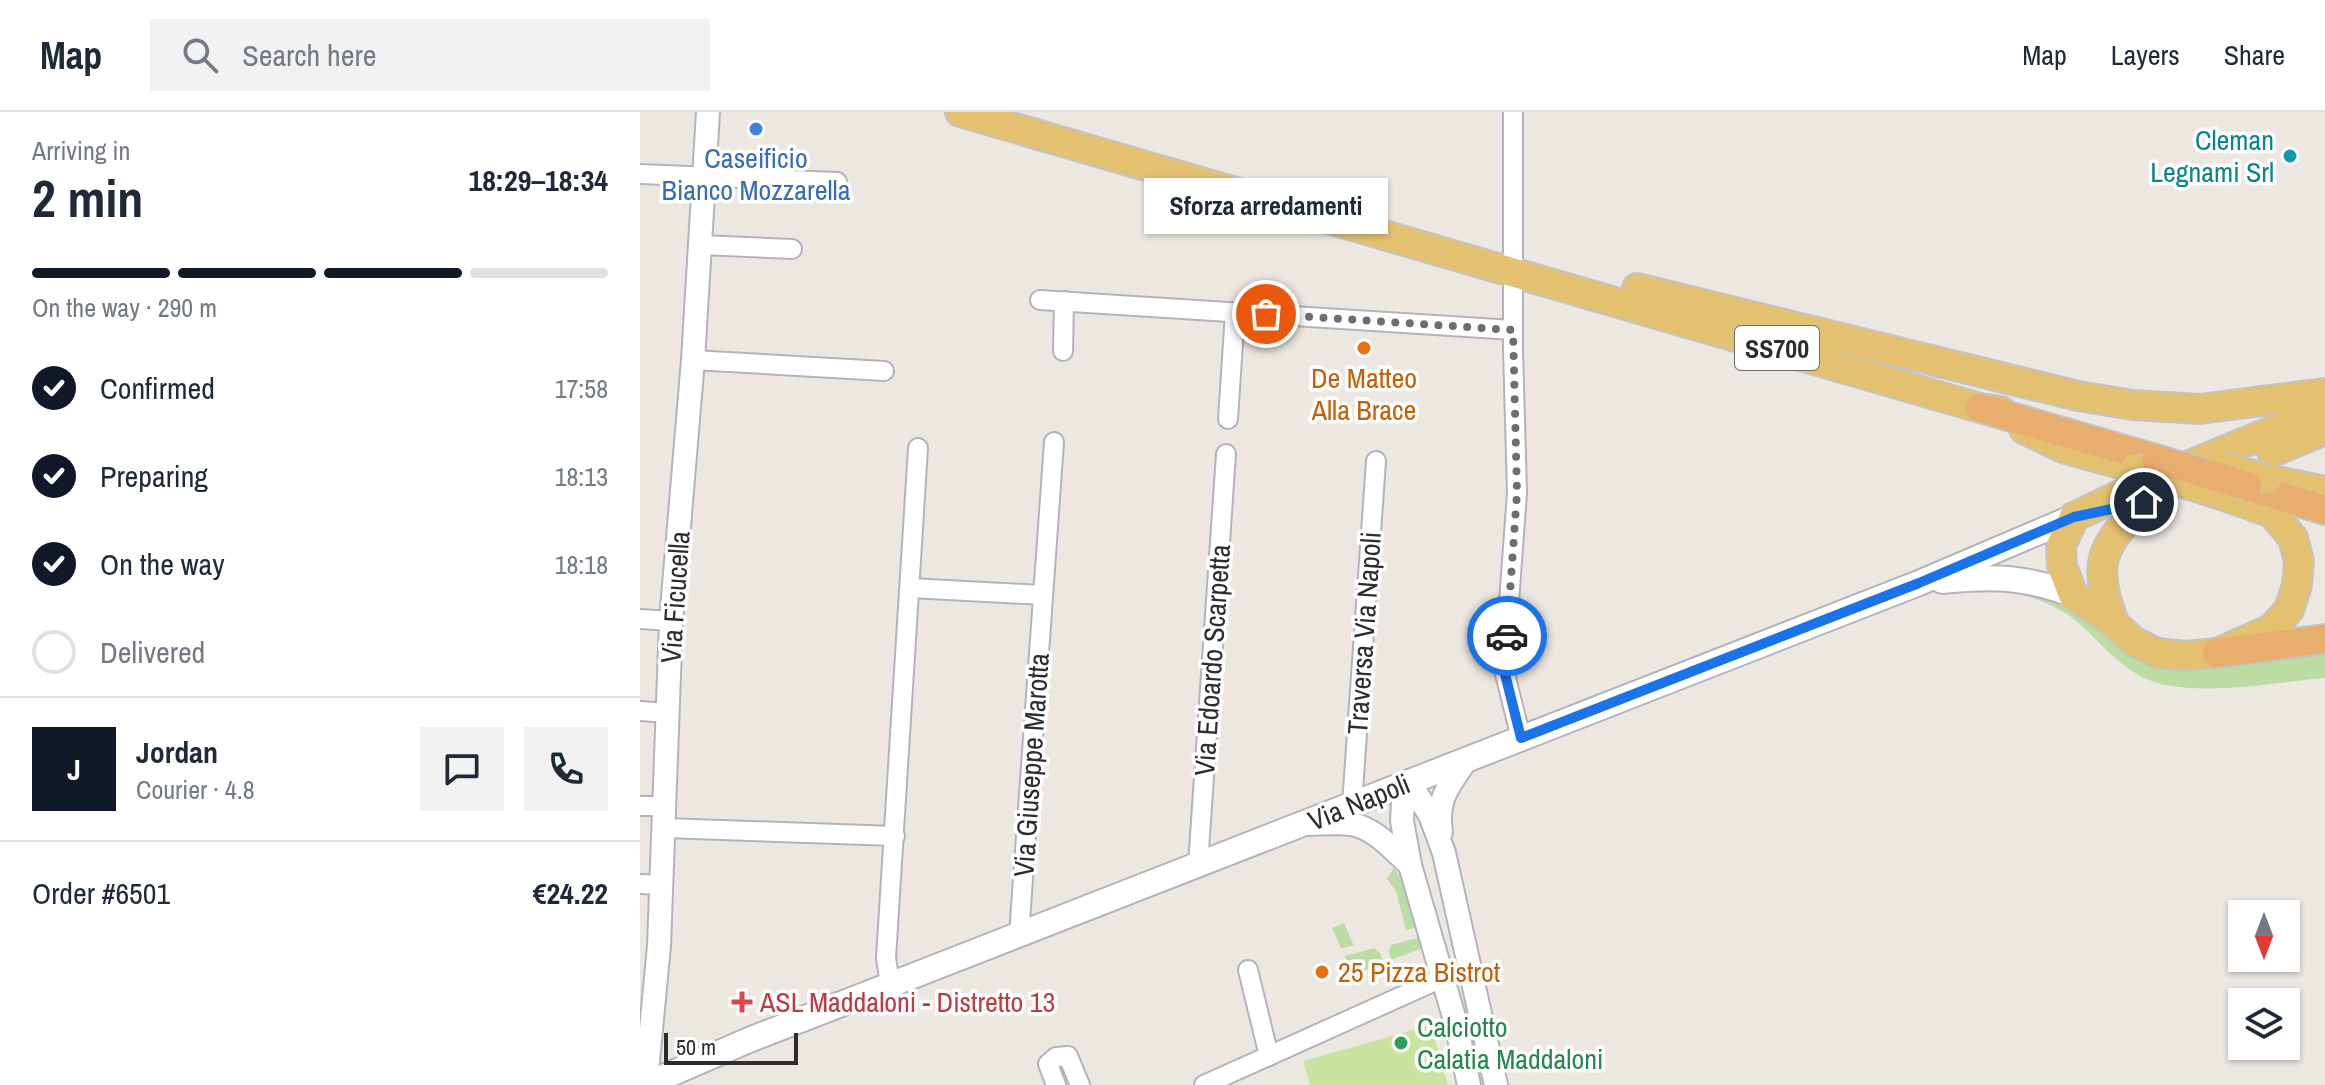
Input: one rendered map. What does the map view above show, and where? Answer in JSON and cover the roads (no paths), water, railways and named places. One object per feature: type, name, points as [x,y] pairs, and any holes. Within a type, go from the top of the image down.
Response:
[{"type":"highway","name":"SS700","points":[[1980,408],[2325,510]]},
{"type":"highway","points":[[2217,653],[2325,639]]},
{"type":"main road","points":[[960,112],[1520,274],[1572,276],[1622,284],[2078,396],[2133,405],[2200,409],[2325,393]]},
{"type":"main road","name":"SS700","points":[[1520,274],[1980,408]]},
{"type":"main road","name":"Via Napoli","points":[[646,1084],[890,984],[1919,583],[2139,486],[2325,409]]},
{"type":"main road","name":"Via Napoli","points":[[2074,517],[2144,502],[2325,430]]},
{"type":"main road","points":[[2245,487],[2325,491]]},
{"type":"main road","points":[[1919,583],[1983,577],[2023,579],[2073,595],[2114,623],[2133,641],[2157,653],[2185,656],[2217,653],[2271,629],[2289,610],[2297,585],[2299,561],[2293,538],[2245,487]]},
{"type":"main road","points":[[2101,560],[2111,539],[2144,502]]},
{"type":"main road","points":[[2073,595],[2062,566],[2061,546],[2074,517],[2095,542],[2101,560],[2104,594],[2114,623]]},
{"type":"street","name":"Via Ficucella","points":[[646,1084],[646,1006],[659,946],[650,884],[665,817],[671,621],[693,360],[708,112]]},
{"type":"street","points":[[1513,112],[1520,274],[1513,330],[1517,493],[1504,670],[1521,738]]},
{"type":"street","points":[[640,162],[706,172],[837,182]]},
{"type":"street","points":[[640,174],[706,172]]},
{"type":"street","points":[[701,245],[792,249]]},
{"type":"street","points":[[1040,300],[1513,330]]},
{"type":"street","points":[[1063,351],[1064,301]]},
{"type":"street","points":[[1228,419],[1235,312]]},
{"type":"street","points":[[693,360],[884,371]]},
{"type":"street","name":"Via Giuseppe Marotta","points":[[1019,935],[1054,442]]},
{"type":"street","points":[[890,984],[886,958],[918,448]]},
{"type":"street","name":"Via Edoardo Scarpetta","points":[[1198,865],[1226,454]]},
{"type":"street","name":"Traversa Via Napoli","points":[[1352,805],[1376,461]]},
{"type":"street","points":[[910,588],[1043,595]]},
{"type":"street","points":[[640,619],[671,621]]},
{"type":"street","points":[[640,711],[668,713]]},
{"type":"street","points":[[1467,759],[1443,796],[1439,814],[1444,853],[1496,1085]]},
{"type":"street","points":[[1409,782],[1430,815],[1444,853]]},
{"type":"street","points":[[1409,782],[1402,821],[1410,865],[1469,1085]]},
{"type":"street","points":[[640,806],[665,817],[895,836]]},
{"type":"street","points":[[1304,824],[1352,824],[1376,835],[1410,865]]},
{"type":"street","points":[[1248,970],[1269,1056]]},
{"type":"street","points":[[1204,1085],[1442,978]]},
{"type":"street","points":[[1056,1085],[1048,1064],[1068,1056],[1080,1085]]},
{"type":"place","name":"Caseificio Bianco Mozzarella","points":[[756,129]]},
{"type":"place","name":"Cleman Legnami Srl","points":[[2290,156]]},
{"type":"place","name":"Sforza arredamenti","points":[[1266,314]]},
{"type":"place","name":"De Matteo Alla Brace","points":[[1364,348]]},
{"type":"place","name":"25 Pizza Bistrot","points":[[1322,972]]},
{"type":"place","name":"ASL Maddaloni - Distretto 13","points":[[742,1002]]},
{"type":"place","name":"Calciotto Calatia Maddaloni","points":[[1401,1043]]}]
